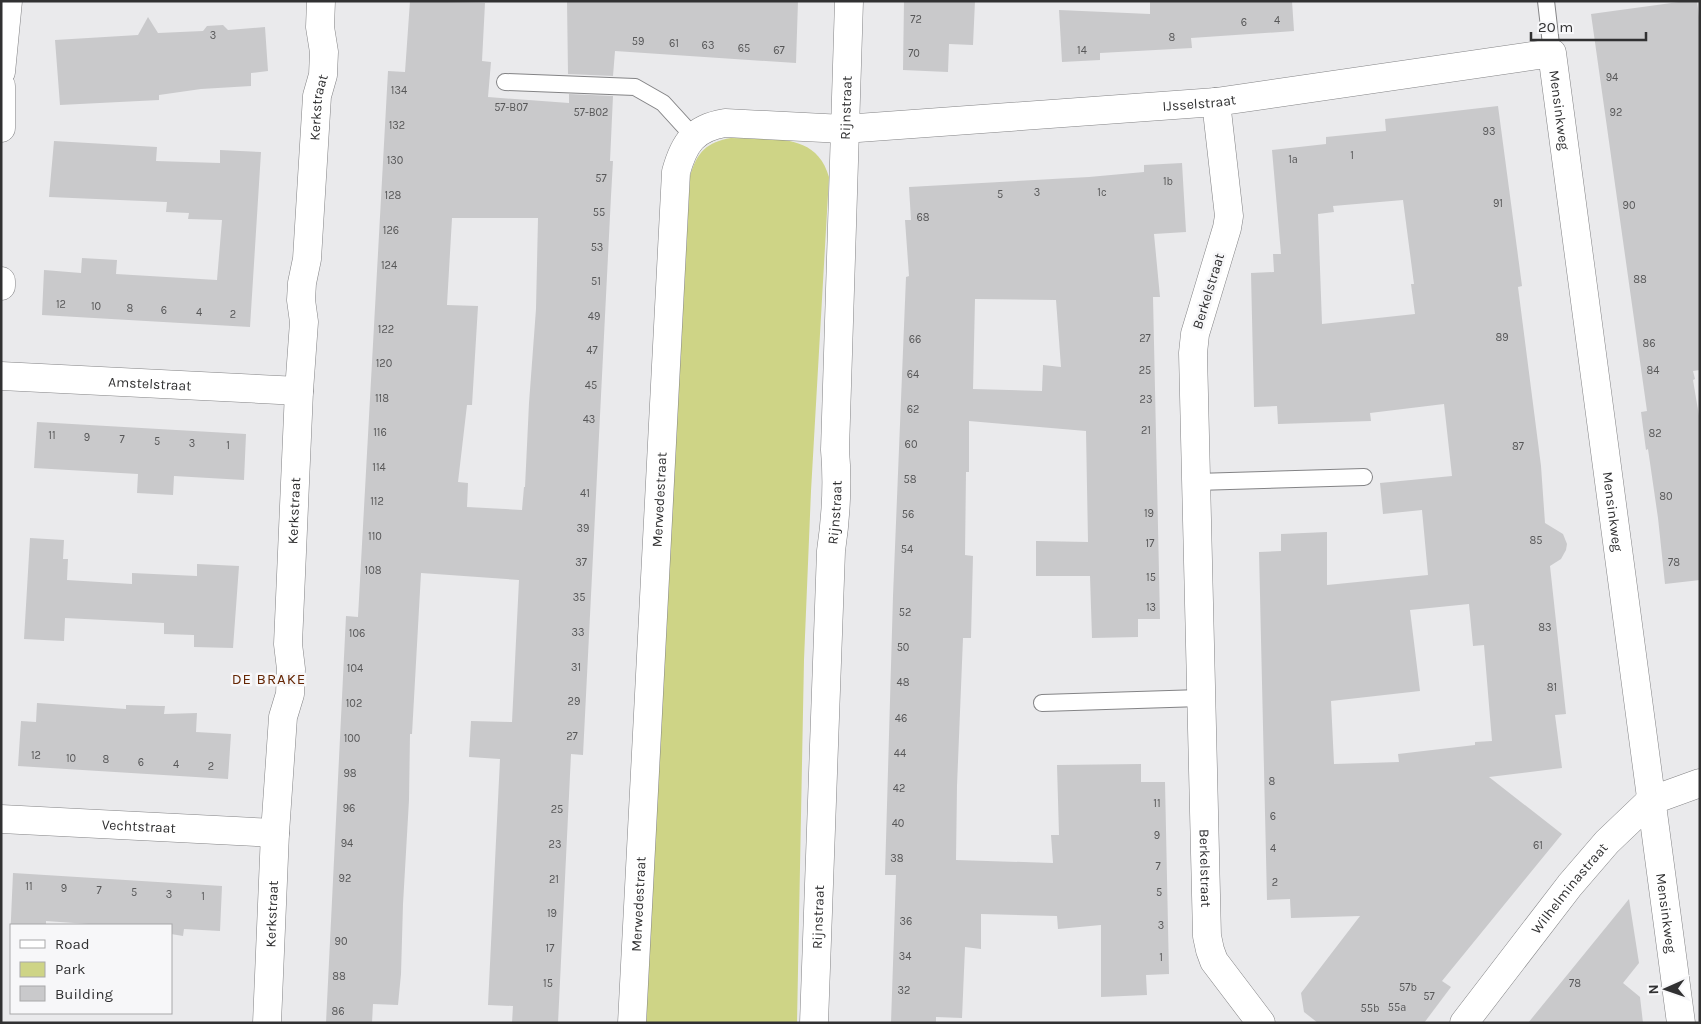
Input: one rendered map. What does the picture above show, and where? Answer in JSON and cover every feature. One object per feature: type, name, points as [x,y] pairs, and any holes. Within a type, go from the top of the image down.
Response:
[{"type":"street","points":[[1,72],[8,1]]},
{"type":"street","name":"Kerkstraat","points":[[267,1023],[275,833],[283,718],[290,694],[291,669],[288,644],[299,391],[304,322],[301,300],[302,283],[307,259],[317,96],[323,75],[324,52],[320,28],[321,1]]},
{"type":"street","name":"Rijnstraat","points":[[814,1023],[831,551],[835,524],[837,476],[835,450],[848,1]]},
{"type":"street","name":"IJsselstraat","points":[[844,129],[1216,102],[1552,53]]},
{"type":"street","name":"Mensinkweg","points":[[1552,53],[1681,1023]]},
{"type":"street","points":[[1,86],[1,128]]},
{"type":"street","name":"Berkelstraat","points":[[1216,102],[1229,216],[1193,343],[1207,936],[1214,961],[1261,1023]]},
{"type":"street","name":"Merwedestraat","points":[[632,1023],[676,172],[684,148],[702,129],[712,126],[725,123],[844,129]]},
{"type":"street","points":[[1,281],[1,286]]},
{"type":"street","name":"Amstelstraat","points":[[1,376],[299,391]]},
{"type":"street","name":"Wilhelminastraat","points":[[1464,1023],[1570,885],[1607,842],[1650,801],[1700,783]]},
{"type":"street","name":"Vechtstraat","points":[[1,819],[275,833]]},
{"type":"lane","name":"Mensinkweg","points":[[1546,1],[1552,53]]},
{"type":"lane","points":[[505,82],[635,87],[664,103],[694,137]]},
{"type":"lane","points":[[1196,482],[1364,477]]},
{"type":"lane","points":[[1042,703],[1201,698]]},
{"type":"green space","points":[[731,138],[776,139],[803,145],[814,152],[823,162],[829,177],[811,491],[804,660],[797,1023],[646,1023],[690,176],[696,160],[704,149],[715,142]]},
{"type":"building","points":[[410,1],[485,3],[482,61],[491,62],[488,97],[569,103],[569,94],[613,96],[610,161],[613,161],[583,755],[571,754],[558,1023],[512,1023],[513,1006],[488,1005],[500,759],[469,757],[471,721],[512,722],[519,580],[421,573],[412,734],[410,734],[409,800],[398,1005],[373,1004],[372,1023],[326,1023],[346,616],[358,617],[388,71],[405,72]],"holes":[[[452,218],[538,218],[536,309],[522,510],[467,507],[468,483],[458,482],[467,405],[472,405],[478,306],[447,305]]]},
{"type":"building","points":[[567,1],[798,1],[796,63],[615,51],[613,76],[568,74]]},
{"type":"building","points":[[904,1],[975,1],[973,45],[949,44],[948,72],[903,70]]},
{"type":"building","points":[[1150,1],[1292,1],[1294,31],[1191,38],[1192,48],[1100,53],[1100,60],[1062,62],[1059,10],[1150,14]]},
{"type":"building","points":[[1697,1],[1700,25],[1700,370],[1693,371],[1695,379],[1693,380],[1700,422],[1700,580],[1665,584],[1658,518],[1641,412],[1647,411],[1591,14]]},
{"type":"building","points":[[148,17],[158,33],[203,31],[207,26],[223,25],[228,30],[265,27],[268,71],[251,73],[251,86],[201,89],[159,95],[159,100],[60,105],[55,40],[138,35]]},
{"type":"building","points":[[1498,106],[1522,286],[1518,287],[1541,466],[1545,523],[1563,534],[1567,544],[1561,559],[1550,566],[1566,714],[1555,715],[1562,768],[1489,777],[1562,834],[1442,981],[1451,987],[1424,1023],[1318,1023],[1304,1012],[1301,993],[1360,916],[1291,918],[1290,899],[1267,900],[1259,552],[1281,551],[1281,534],[1327,532],[1327,585],[1428,575],[1422,510],[1383,514],[1380,483],[1452,476],[1444,404],[1370,413],[1371,421],[1278,424],[1277,406],[1254,407],[1251,273],[1274,272],[1273,254],[1281,254],[1272,150],[1326,144],[1326,137],[1386,131],[1385,119]],"holes":[[[1403,200],[1414,284],[1411,284],[1415,314],[1322,324],[1318,214],[1334,212],[1333,206]],[[1469,604],[1473,646],[1484,645],[1492,741],[1475,742],[1475,745],[1398,754],[1399,762],[1334,764],[1331,701],[1420,691],[1410,610]]]},
{"type":"building","points":[[54,141],[157,147],[156,161],[220,163],[220,150],[261,152],[250,327],[42,315],[44,270],[81,273],[82,258],[117,260],[116,274],[217,280],[222,220],[188,219],[189,213],[166,212],[167,202],[49,197]]},
{"type":"building","points":[[1182,163],[1186,232],[1154,234],[1160,297],[1153,297],[1160,619],[1138,619],[1138,637],[1092,638],[1090,576],[1036,576],[1036,541],[1088,542],[1086,431],[969,421],[969,472],[966,472],[965,555],[973,556],[971,638],[963,638],[956,860],[1053,863],[1051,835],[1059,835],[1057,765],[1141,764],[1141,782],[1165,782],[1169,974],[1146,975],[1147,995],[1101,997],[1101,925],[1058,929],[1057,916],[981,914],[981,949],[965,947],[962,1018],[936,1017],[936,1023],[891,1023],[896,875],[885,875],[893,596],[906,277],[909,276],[905,220],[911,220],[909,187],[1144,172],[1144,165]],"holes":[[[975,299],[1056,300],[1061,367],[1043,365],[1042,391],[973,389]]]},
{"type":"building","points":[[37,422],[246,434],[244,480],[174,476],[173,495],[137,493],[138,474],[34,468]]},
{"type":"building","points":[[30,538],[64,540],[63,559],[68,559],[67,580],[132,584],[132,573],[197,576],[197,564],[239,566],[233,648],[194,647],[194,635],[164,634],[164,623],[65,618],[64,641],[24,639]]},
{"type":"building","points":[[37,703],[126,709],[126,705],[165,706],[164,714],[197,713],[196,732],[231,734],[228,779],[18,766],[21,721],[36,722]]},
{"type":"building","points":[[13,873],[222,886],[220,931],[184,929],[183,936],[172,934],[172,924],[88,924],[46,921],[46,924],[11,924]]},
{"type":"building","points":[[1629,899],[1639,963],[1623,983],[1640,997],[1643,1023],[1528,1023]]},
{"type":"district","name":"DE BRAKE","points":[[269,679]]}]
